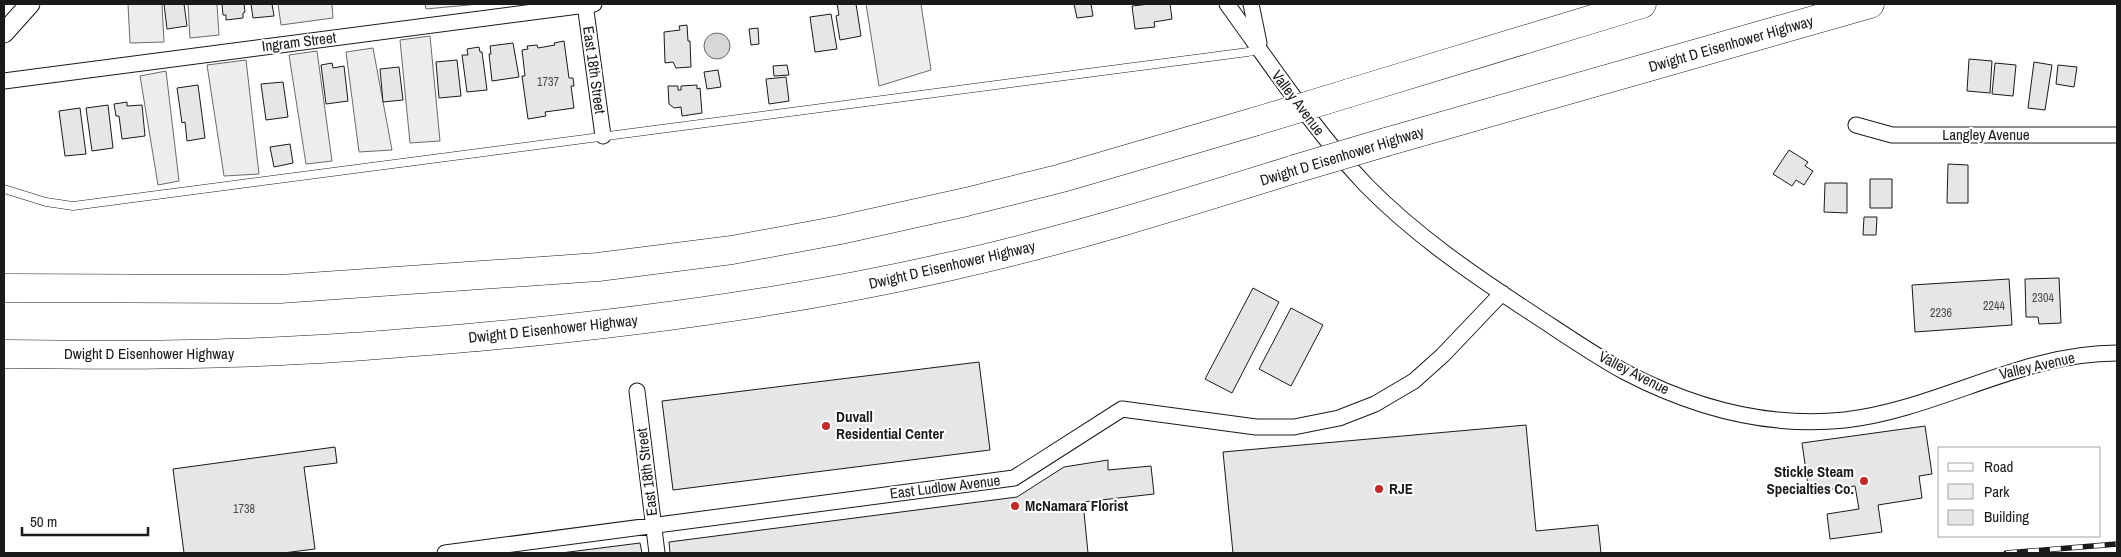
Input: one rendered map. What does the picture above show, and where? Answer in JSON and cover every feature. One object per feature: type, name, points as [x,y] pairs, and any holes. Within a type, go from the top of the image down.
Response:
[{"type":"highway","points":[[4,288],[280,289],[598,266],[722,251],[840,230],[1062,178],[1642,4]]},
{"type":"highway","name":"Dwight D Eisenhower Highway","points":[[4,354],[171,355],[336,348],[570,329],[713,310],[884,280],[1017,251],[1179,206],[1386,142],[1870,4]]},
{"type":"street","points":[[4,33],[30,4]]},
{"type":"street","name":"Ingram Street","points":[[4,81],[588,4]]},
{"type":"street","name":"East 18th Street","points":[[588,4],[603,136]]},
{"type":"street","name":"Valley Avenue","points":[[1227,4],[1319,132],[1366,184],[1411,228],[1462,267],[1606,361],[1661,389],[1734,414],[1778,420],[1835,420],[1888,412],[1931,400],[1982,380],[2021,368],[2085,355],[2117,353]]},
{"type":"street","name":"Valley Avenue","points":[[1251,4],[1260,49]]},
{"type":"street","name":"Langley Avenue","points":[[1856,125],[1892,135],[2117,134]]},
{"type":"street","name":"East Ludlow Avenue","points":[[444,553],[1014,478],[1122,409],[1264,427],[1294,427],[1339,418],[1375,404],[1414,381],[1443,356],[1502,293]]},
{"type":"street","name":"East 18th Street","points":[[637,391],[657,553]]},
{"type":"lane","points":[[4,189],[46,202],[73,206],[1238,54],[1260,49]]},
{"type":"green space","points":[[128,4],[162,4],[164,42],[130,43]]},
{"type":"green space","points":[[188,4],[217,4],[219,35],[190,38]]},
{"type":"green space","points":[[278,4],[332,4],[333,18],[281,25]]},
{"type":"green space","points":[[425,4],[479,4],[426,9]]},
{"type":"green space","points":[[866,4],[921,4],[931,70],[879,86]]},
{"type":"green space","points":[[430,36],[440,141],[410,143],[400,40]]},
{"type":"green space","points":[[373,48],[392,150],[359,152],[346,52]]},
{"type":"green space","points":[[317,51],[332,161],[306,164],[289,55]]},
{"type":"green space","points":[[246,60],[259,174],[224,176],[207,65]]},
{"type":"green space","points":[[166,71],[179,181],[158,185],[140,76]]},
{"type":"shaded area","points":[[717,33],[726,37],[730,46],[726,55],[717,59],[708,55],[704,46],[708,37]]},
{"type":"building","points":[[164,4],[184,4],[187,26],[167,29]]},
{"type":"building","points":[[222,4],[244,4],[245,12],[243,13],[243,18],[226,20],[226,15],[223,15]]},
{"type":"building","points":[[251,4],[272,4],[274,16],[253,18]]},
{"type":"building","points":[[837,4],[856,4],[861,36],[840,40],[836,16],[839,15]]},
{"type":"building","points":[[1074,4],[1091,4],[1093,16],[1077,18]]},
{"type":"building","points":[[1170,4],[1172,19],[1154,22],[1155,27],[1135,29],[1132,6]]},
{"type":"building","points":[[831,14],[837,49],[815,52],[810,17]]},
{"type":"building","points":[[687,25],[691,67],[676,68],[673,62],[665,63],[664,32],[680,30],[679,26]]},
{"type":"building","points":[[758,28],[759,44],[751,45],[749,29]]},
{"type":"building","points":[[564,41],[569,78],[573,78],[574,86],[571,86],[574,108],[545,112],[546,116],[528,119],[522,76],[525,76],[522,50],[528,49],[527,46],[537,45],[538,48],[555,45],[554,43]]},
{"type":"building","points":[[513,43],[519,77],[492,81],[490,46]]},
{"type":"building","points":[[479,47],[480,52],[482,52],[487,90],[467,92],[462,55],[468,55],[467,49]]},
{"type":"building","points":[[1969,59],[1992,61],[1990,93],[1967,91]]},
{"type":"building","points":[[457,60],[461,96],[439,98],[436,62]]},
{"type":"building","points":[[2034,62],[2052,65],[2045,110],[2028,108]]},
{"type":"building","points":[[332,63],[333,68],[344,66],[348,101],[326,104],[321,65]]},
{"type":"building","points":[[1995,63],[2016,65],[2013,96],[1992,94]]},
{"type":"building","points":[[787,65],[789,75],[774,76],[773,66]]},
{"type":"building","points":[[2058,65],[2077,67],[2074,87],[2056,84]]},
{"type":"building","points":[[399,67],[403,100],[383,102],[380,69]]},
{"type":"building","points":[[718,70],[721,87],[707,89],[704,72]]},
{"type":"building","points":[[786,77],[789,101],[769,104],[766,79]]},
{"type":"building","points":[[283,82],[288,117],[266,120],[261,84]]},
{"type":"building","points":[[198,85],[205,138],[187,141],[185,122],[182,123],[177,88]]},
{"type":"building","points":[[697,85],[697,89],[700,88],[702,113],[682,116],[681,107],[674,108],[669,104],[668,86],[678,86],[678,90],[681,90],[681,86]]},
{"type":"building","points":[[127,102],[127,106],[142,105],[145,136],[122,139],[119,116],[116,116],[114,104]]},
{"type":"building","points":[[108,105],[113,148],[92,151],[86,108]]},
{"type":"building","points":[[80,108],[86,154],[65,156],[59,111]]},
{"type":"building","points":[[290,144],[293,163],[274,167],[270,147]]},
{"type":"building","points":[[1789,150],[1808,162],[1805,166],[1813,171],[1804,185],[1796,180],[1792,186],[1773,174]]},
{"type":"building","points":[[1948,164],[1968,165],[1968,203],[1947,203]]},
{"type":"building","points":[[1870,179],[1892,179],[1892,208],[1870,208]]},
{"type":"building","points":[[1825,183],[1847,183],[1847,213],[1824,212]]},
{"type":"building","points":[[1864,217],[1877,217],[1876,235],[1863,235]]},
{"type":"building","points":[[2059,278],[2061,323],[2039,324],[2038,317],[2026,317],[2025,279]]},
{"type":"building","points":[[2009,279],[2012,325],[1915,332],[1912,285]]},
{"type":"building","points":[[1253,288],[1279,302],[1232,393],[1205,379]]},
{"type":"building","points":[[1291,308],[1323,325],[1291,386],[1259,369]]},
{"type":"building","name":"Duvall Residential Center","points":[[979,362],[990,450],[673,490],[662,401]]},
{"type":"building","name":"RJE","points":[[1526,425],[1536,531],[1598,525],[1601,553],[1233,553],[1223,452]]},
{"type":"building","name":"Stickle Steam Specialties Co.","points":[[1925,426],[1932,474],[1919,476],[1922,498],[1878,505],[1882,532],[1830,539],[1827,514],[1859,509],[1855,486],[1809,492],[1802,443]]},
{"type":"building","points":[[335,447],[337,463],[304,467],[315,549],[283,553],[184,553],[173,469]]},
{"type":"building","name":"McNamara Florist","points":[[1108,460],[1108,470],[1151,466],[1154,494],[1083,502],[1088,553],[670,553],[669,542],[1017,497],[1064,467]]},
{"type":"building","points":[[640,543],[642,553],[561,553]]},
{"type":"railway","points":[[2006,553],[2117,544]]},
{"type":"place","name":"Duvall Residential Center","points":[[826,426]]},
{"type":"place","name":"Stickle Steam Specialties Co.","points":[[1864,481]]},
{"type":"place","name":"RJE","points":[[1379,489]]},
{"type":"place","name":"McNamara Florist","points":[[1015,506]]}]
